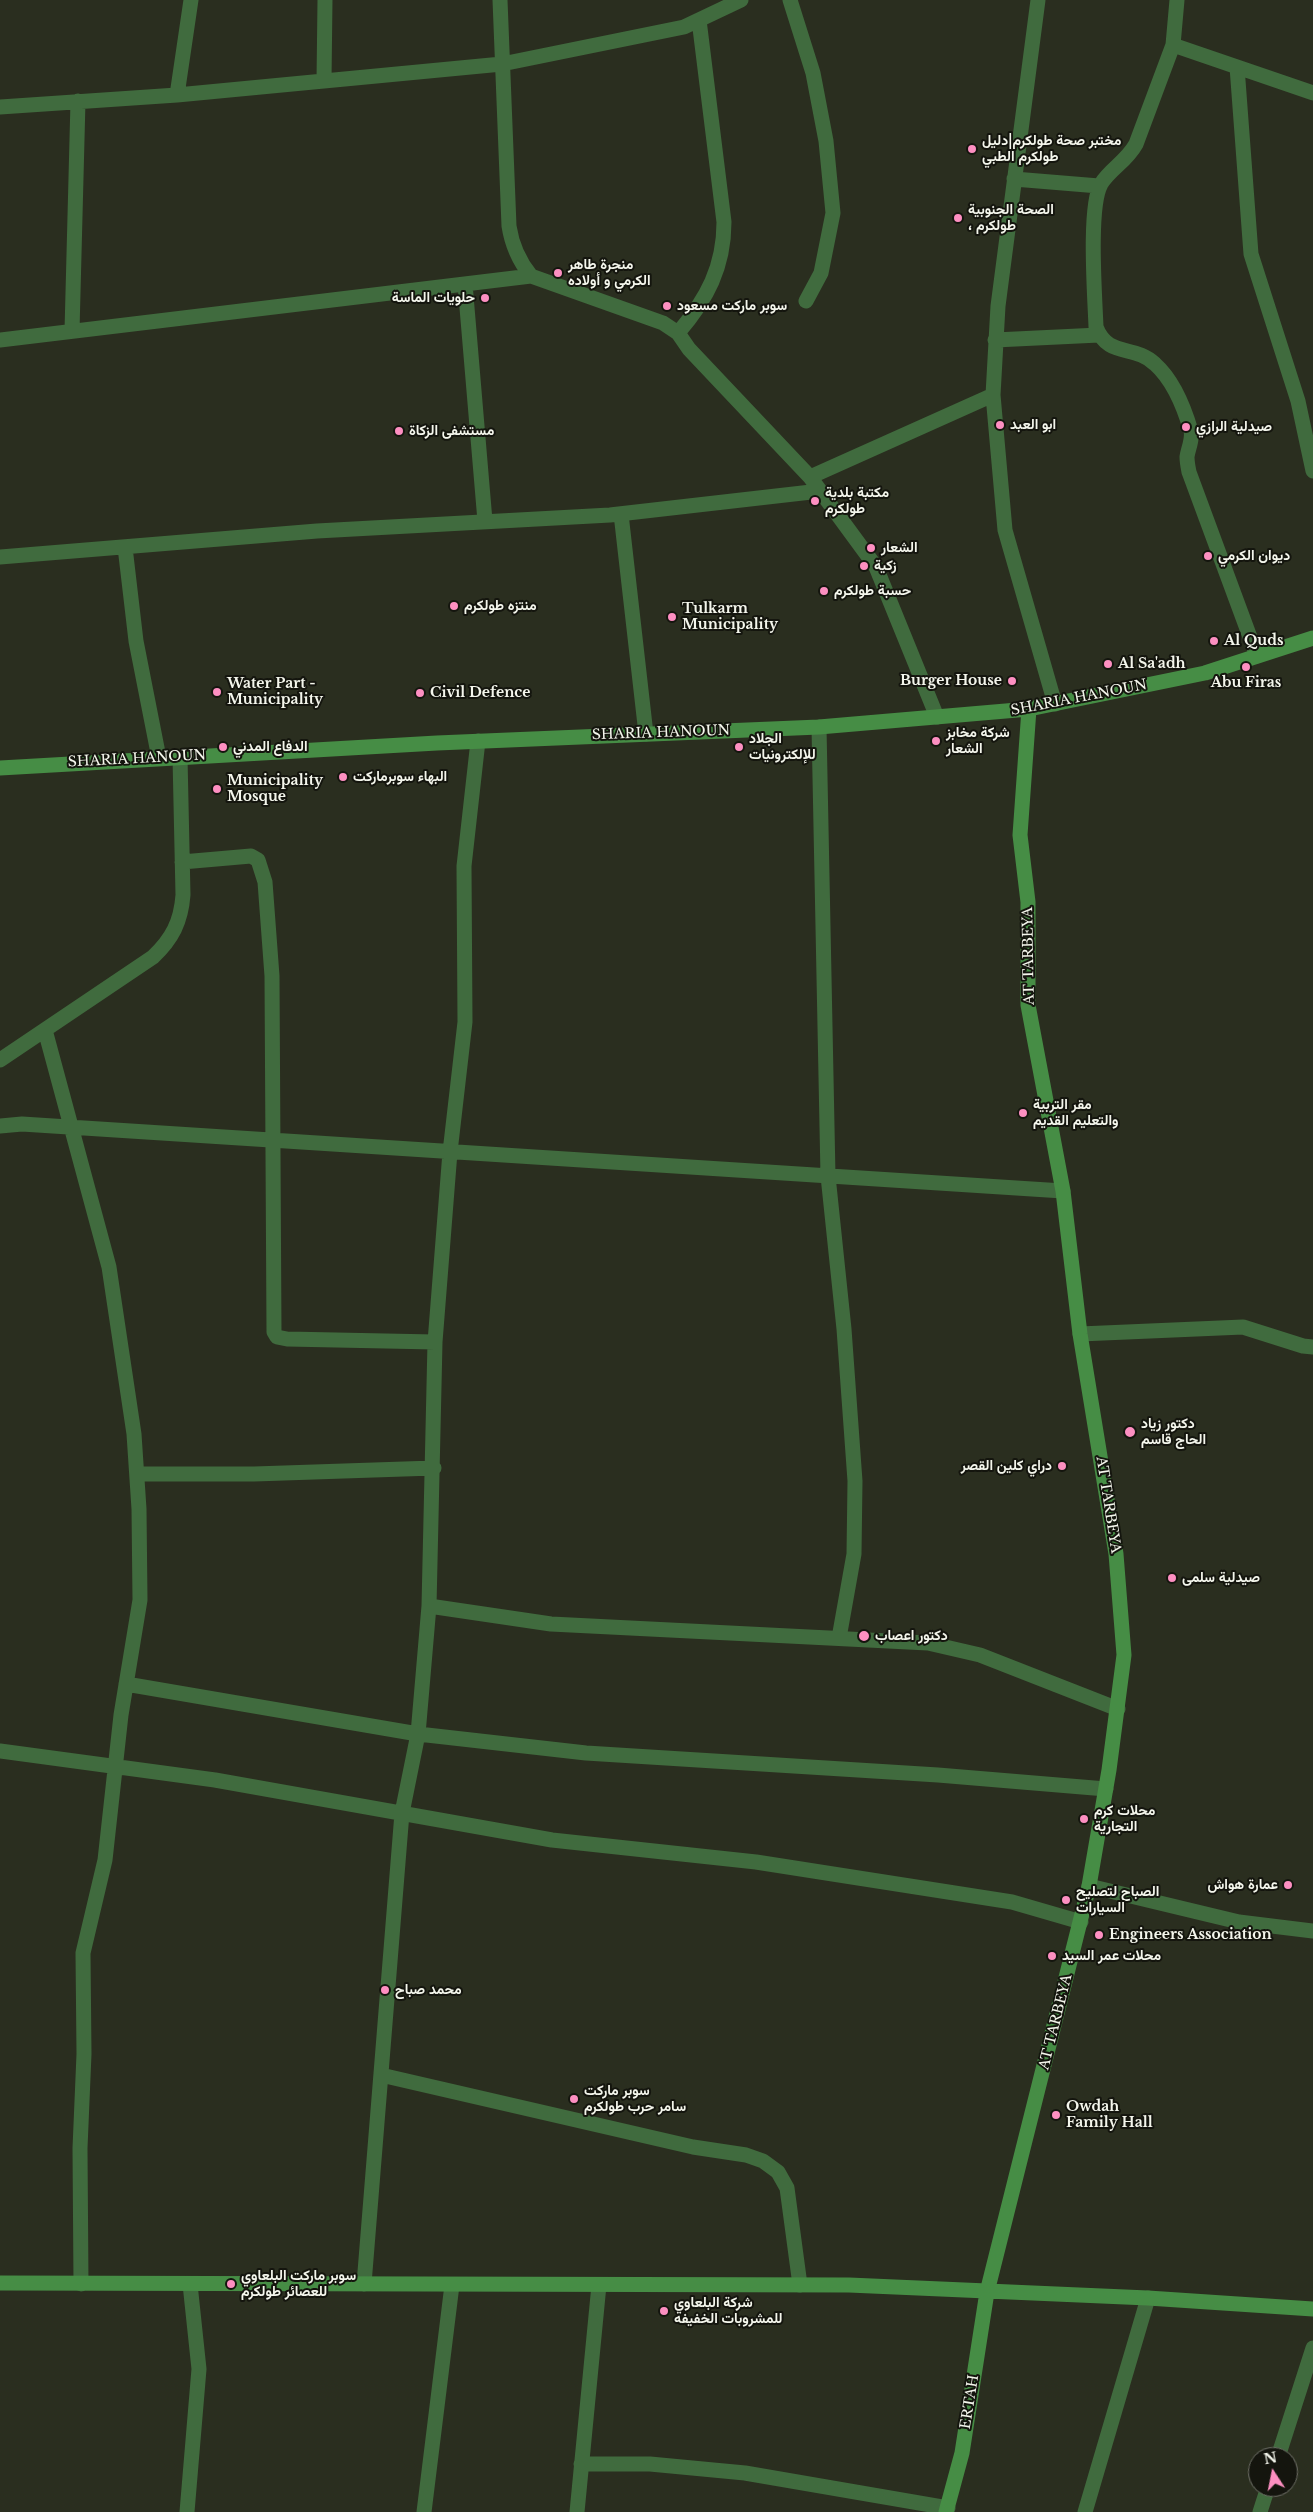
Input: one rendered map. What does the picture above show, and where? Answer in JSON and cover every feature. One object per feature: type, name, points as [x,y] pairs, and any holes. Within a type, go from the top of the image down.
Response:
[{"type":"street","points":[[177,95],[191,0]]},
{"type":"street","points":[[324,81],[325,0]]},
{"type":"street","points":[[500,0],[511,237],[521,264],[531,276]]},
{"type":"street","points":[[0,107],[177,95],[502,64],[684,27],[741,0]]},
{"type":"street","points":[[790,0],[813,73],[826,141],[833,213],[821,273],[806,301]]},
{"type":"street","points":[[1038,0],[994,340],[993,395],[1005,530],[1055,704]]},
{"type":"street","points":[[1177,0],[1173,45],[1136,144],[1129,157],[1106,176],[1099,186],[1093,234],[1096,327],[1101,340],[1110,347],[1135,352],[1154,363],[1173,386],[1192,433],[1187,459],[1189,472],[1257,656]]},
{"type":"street","points":[[678,333],[709,292],[719,266],[724,240],[724,222],[699,20]]},
{"type":"street","points":[[1173,45],[1313,93]]},
{"type":"street","points":[[1237,67],[1251,254],[1298,401],[1313,472]]},
{"type":"street","points":[[72,331],[78,101]]},
{"type":"street","points":[[1014,179],[1099,186]]},
{"type":"street","points":[[0,340],[531,276],[663,323],[678,333],[689,348],[810,478],[876,567],[938,717]]},
{"type":"street","points":[[465,284],[485,521]]},
{"type":"street","points":[[994,340],[1099,334]]},
{"type":"street","points":[[810,478],[993,395]]},
{"type":"street","points":[[0,557],[317,531],[621,514],[820,490]]},
{"type":"street","points":[[621,514],[646,734]]},
{"type":"street","points":[[125,546],[136,641],[159,758]]},
{"type":"street","name":"SHARIA HANOUN","points":[[0,768],[478,741],[819,727],[1029,709],[1205,673],[1313,638]]},
{"type":"street","name":"AT TARBEYA","points":[[987,2292],[1089,1886],[1106,1789],[1124,1654],[1116,1554],[1080,1334],[1063,1191],[1028,1005],[1028,902],[1020,835],[1029,709]]},
{"type":"street","points":[[819,727],[828,1176],[844,1329],[855,1481],[854,1554],[839,1638]]},
{"type":"street","points":[[364,2284],[402,1813],[418,1734],[429,1606],[434,1468],[435,1342],[450,1152],[465,1022],[464,866],[478,741]]},
{"type":"street","points":[[0,1060],[153,957],[173,935],[182,910],[180,757]]},
{"type":"street","points":[[182,862],[244,855],[258,860],[265,882],[272,976],[275,1140],[274,1332],[277,1338],[435,1342]]},
{"type":"street","points":[[45,1030],[109,1267],[134,1434],[137,1474],[140,1600],[126,1684],[105,1860],[83,1953],[84,2054],[80,2148],[82,2284]]},
{"type":"street","points":[[0,1126],[22,1124],[1063,1191]]},
{"type":"street","points":[[1080,1334],[1243,1327],[1303,1346],[1313,1347]]},
{"type":"street","points":[[137,1474],[254,1474],[434,1468]]},
{"type":"street","points":[[429,1606],[551,1624],[901,1641],[954,1648],[988,1658],[1118,1709]]},
{"type":"street","points":[[126,1684],[418,1734],[586,1753],[938,1775],[1106,1789]]},
{"type":"street","points":[[0,1751],[215,1780],[552,1840],[756,1862],[1012,1902],[1081,1922]]},
{"type":"street","points":[[1089,1886],[1239,1922],[1313,1931]]},
{"type":"street","points":[[381,2075],[693,2147],[746,2155],[763,2161],[778,2172],[787,2188],[800,2285]]},
{"type":"street","points":[[0,2283],[800,2285],[1148,2298],[1313,2309]]},
{"type":"street","points":[[187,2512],[199,2369],[190,2284]]},
{"type":"street","points":[[424,2512],[452,2284]]},
{"type":"street","points":[[576,2512],[599,2285]]},
{"type":"street","name":"ERTAH","points":[[947,2510],[962,2453],[987,2292]]},
{"type":"street","points":[[1085,2512],[1148,2298]]},
{"type":"street","points":[[1281,2447],[1313,2348]]},
{"type":"street","points":[[581,2464],[650,2464],[745,2472],[947,2510]]},
{"type":"street","points":[[1260,2512],[1265,2497]]},
{"type":"place","name":"مختبر صحة طولكرم|دليل طولكرم الطبي","points":[[972,149]]},
{"type":"place","name":"الصحة الجنوبية ، طولكرم","points":[[958,218]]},
{"type":"place","name":"منجرة طاهر الكرمي و أولاده","points":[[558,273]]},
{"type":"place","name":"حلويات الماسة","points":[[485,298]]},
{"type":"place","name":"سوبر ماركت مسعود","points":[[667,306]]},
{"type":"place","name":"ابو العبد","points":[[1000,425]]},
{"type":"place","name":"صيدلية الرازي","points":[[1186,427]]},
{"type":"place","name":"مستشفى الزكاة","points":[[399,431]]},
{"type":"place","name":"مكتبة بلدية طولكرم","points":[[815,501]]},
{"type":"place","name":"الشعار","points":[[871,548]]},
{"type":"place","name":"ديوان الكرمي","points":[[1208,556]]},
{"type":"place","name":"زكية","points":[[864,566]]},
{"type":"place","name":"حسبة طولكرم","points":[[824,591]]},
{"type":"place","name":"منتزه طولكرم","points":[[454,606]]},
{"type":"place","name":"Tulkarm Municipality","points":[[672,617]]},
{"type":"place","name":"Al Quds","points":[[1214,641]]},
{"type":"place","name":"Al Sa'adh","points":[[1108,664]]},
{"type":"place","name":"Abu Firas","points":[[1246,667]]},
{"type":"place","name":"Burger House","points":[[1012,681]]},
{"type":"place","name":"Water Part - Municipality","points":[[217,692]]},
{"type":"place","name":"Civil Defence","points":[[420,693]]},
{"type":"place","name":"شركة مخابز الشعار","points":[[936,741]]},
{"type":"place","name":"الدفاع المدني","points":[[223,747]]},
{"type":"place","name":"الجلاد للإلكترونيات","points":[[739,747]]},
{"type":"place","name":"البهاء سوبرماركت","points":[[343,777]]},
{"type":"place","name":"Municipality Mosque","points":[[217,789]]},
{"type":"place","name":"مقر التربية والتعليم القديم","points":[[1023,1113]]},
{"type":"place","name":"دكتور زياد الحاج قاسم","points":[[1130,1432]]},
{"type":"place","name":"دراي كلين القصر","points":[[1062,1466]]},
{"type":"place","name":"صيدلية سلمى","points":[[1172,1578]]},
{"type":"place","name":"دكتور اعصاب","points":[[864,1636]]},
{"type":"place","name":"محلات كرم التجارية","points":[[1084,1819]]},
{"type":"place","name":"عمارة هواش","points":[[1288,1885]]},
{"type":"place","name":"الصباح لتصليح السيارات","points":[[1066,1900]]},
{"type":"place","name":"Engineers Association","points":[[1099,1935]]},
{"type":"place","name":"محلات عمر السيد","points":[[1052,1956]]},
{"type":"place","name":"محمد صباح","points":[[385,1990]]},
{"type":"place","name":"سوبر ماركت سامر حرب طولكرم","points":[[574,2099]]},
{"type":"place","name":"Owdah Family Hall","points":[[1056,2115]]},
{"type":"place","name":"سوبر ماركت البلعاوي للعصائر طولكرم","points":[[231,2284]]},
{"type":"place","name":"شركة البلعاوي للمشروبات الخفيفه","points":[[664,2311]]}]
